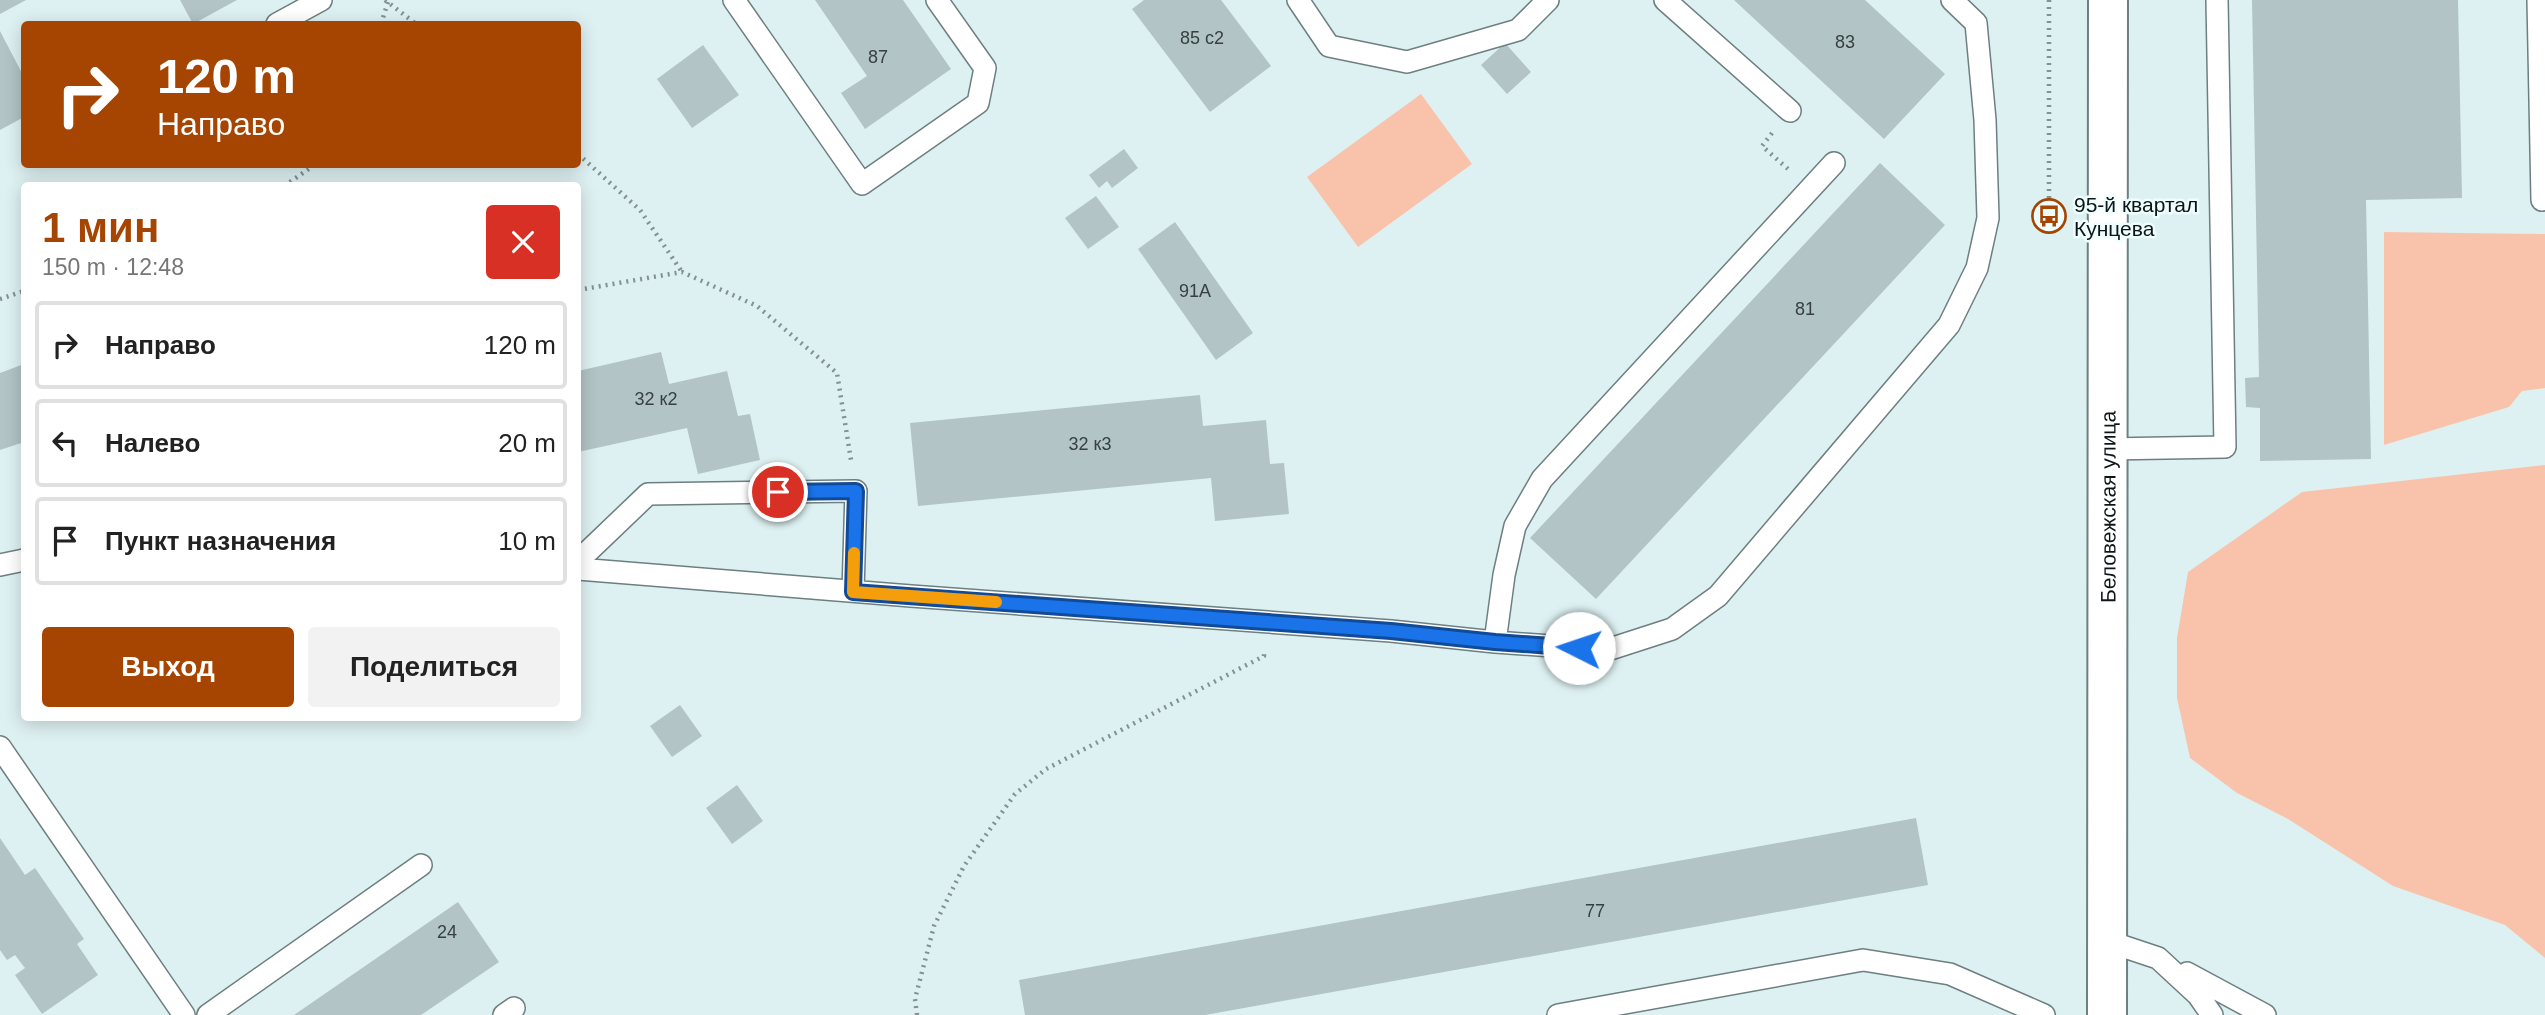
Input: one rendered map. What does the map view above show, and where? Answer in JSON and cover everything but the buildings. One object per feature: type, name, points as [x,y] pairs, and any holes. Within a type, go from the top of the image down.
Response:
[{"type":"street","name":"Беловежская улица","points":[[2107,1015],[2108,0]]},
{"type":"lane","points":[[282,21],[321,0]]},
{"type":"lane","points":[[734,0],[862,184],[978,103],[985,68],[937,0]]},
{"type":"lane","points":[[1298,0],[1329,46],[1407,62],[1518,30],[1548,0]]},
{"type":"lane","points":[[1665,0],[1790,111]]},
{"type":"lane","points":[[1952,0],[1976,23]]},
{"type":"lane","points":[[581,569],[1607,650],[1672,629],[1718,596],[1949,325],[1977,268],[1988,218],[1985,120],[1973,0]]},
{"type":"lane","points":[[2107,449],[2225,447],[2217,0]]},
{"type":"lane","points":[[2538,0],[2542,200]]},
{"type":"lane","points":[[1495,642],[1504,575],[1515,526],[1542,479],[1834,163]]},
{"type":"lane","points":[[581,558],[648,494],[856,491],[853,592]]},
{"type":"lane","points":[[0,565],[21,560]]},
{"type":"lane","points":[[0,747],[184,1015]]},
{"type":"lane","points":[[208,1015],[421,865]]},
{"type":"lane","points":[[2107,941],[2158,958],[2265,1015]]},
{"type":"lane","points":[[2158,958],[2199,995],[2212,1015]]},
{"type":"lane","points":[[1558,1015],[1863,960],[1950,975],[2044,1015]]},
{"type":"path","points":[[2049,0],[2049,216]]},
{"type":"path","points":[[382,21],[386,1],[412,21]]},
{"type":"path","points":[[581,157],[640,210],[682,272],[757,306],[837,373],[856,491]]},
{"type":"path","points":[[290,182],[310,168]]},
{"type":"path","points":[[581,289],[682,272]]},
{"type":"path","points":[[0,299],[21,291]]},
{"type":"path","points":[[917,1015],[915,999],[934,926],[964,866],[1015,794],[1046,769],[1264,656],[1266,622]]},
{"type":"shaded area","points":[[1421,94],[1472,164],[1358,247],[1307,177]]},
{"type":"shaded area","points":[[2384,232],[2545,234],[2545,388],[2522,391],[2509,407],[2384,445]]},
{"type":"shaded area","points":[[2545,465],[2545,958],[2505,925],[2393,886],[2288,819],[2237,793],[2190,758],[2177,698],[2177,638],[2188,572],[2302,492]]},
{"type":"slow traffic","points":[[854,553],[853,592],[996,602]]},
{"type":"place","name":"95-й квартал Кунцева","points":[[2049,216]]},
{"type":"route","points":[[778,492],[856,491],[853,592],[1391,631],[1579,648]]}]
